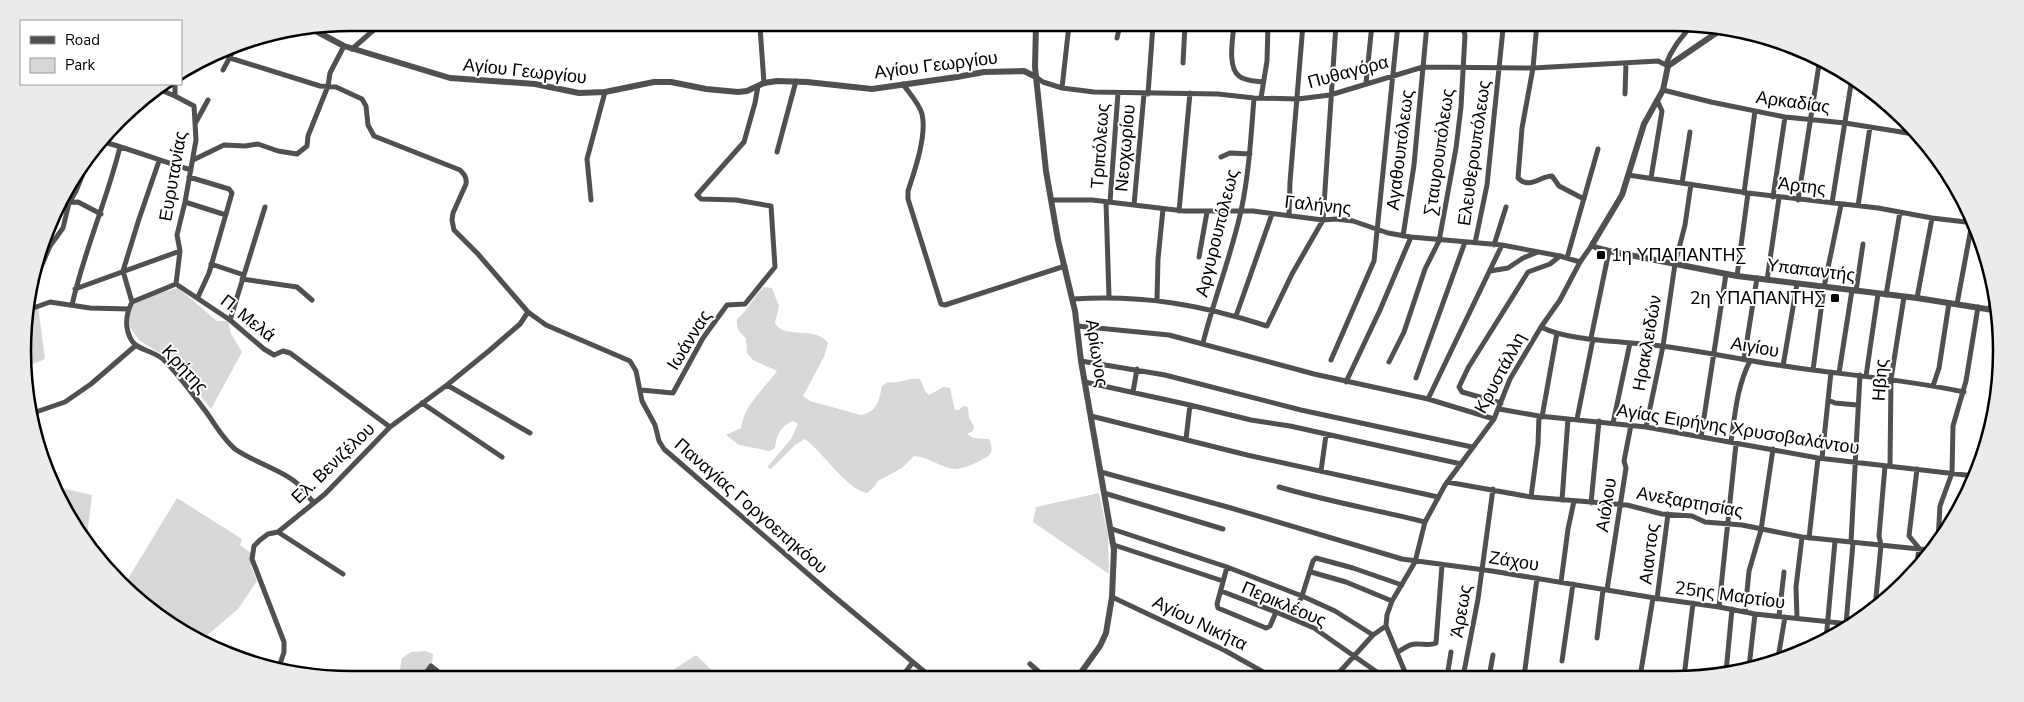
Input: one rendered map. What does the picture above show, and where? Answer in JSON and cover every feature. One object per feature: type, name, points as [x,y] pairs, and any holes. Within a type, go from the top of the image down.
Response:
[{"type":"street","points":[[352,49],[373,31]]},
{"type":"street","points":[[760,31],[761,84]]},
{"type":"street","name":"Αρίωνος","points":[[1036,31],[1036,77],[1046,171],[1073,299],[1081,361],[1114,545],[1112,597],[1105,636],[1082,671]]},
{"type":"street","points":[[1062,88],[1068,31]]},
{"type":"street","points":[[1117,38],[1119,31]]},
{"type":"street","name":"Νεοχωρίου","points":[[1134,205],[1152,31]]},
{"type":"street","points":[[1183,63],[1185,31]]},
{"type":"street","points":[[1234,31],[1232,55],[1235,70],[1242,78],[1263,82]]},
{"type":"street","points":[[1261,98],[1267,61],[1268,31]]},
{"type":"street","points":[[1289,216],[1302,31]]},
{"type":"street","points":[[1073,299],[1109,297],[1157,300],[1211,310],[1267,326],[1292,274],[1323,220],[1335,31]]},
{"type":"street","points":[[1366,83],[1371,31]]},
{"type":"street","points":[[1331,360],[1374,261],[1397,31]]},
{"type":"street","name":"Αγαθουπόλεως","points":[[1403,236],[1414,165],[1426,31]]},
{"type":"street","name":"Σταυρουπόλεως","points":[[1389,362],[1404,332],[1420,283],[1439,241],[1456,148],[1464,67],[1464,31]]},
{"type":"street","name":"Ελευθερουπόλεως","points":[[1475,242],[1487,185],[1503,31]]},
{"type":"street","points":[[1536,31],[1533,68],[1522,128],[1517,172],[1519,180],[1538,182],[1546,176],[1552,176],[1559,186],[1584,199]]},
{"type":"street","points":[[1667,65],[1671,52],[1686,32]]},
{"type":"street","name":"Αγίου Γεωργίου","points":[[320,33],[352,49],[450,78],[535,84],[579,93],[605,92],[654,82],[671,82],[724,91],[747,91],[761,84],[777,81],[796,81],[872,89],[1000,70],[1024,71],[1036,77]]},
{"type":"street","points":[[1667,65],[1714,34]]},
{"type":"street","points":[[193,160],[224,145],[245,146],[258,144],[282,152],[295,154],[301,152],[307,146],[312,127],[328,86],[330,73],[344,46]]},
{"type":"street","points":[[223,70],[232,55]]},
{"type":"street","name":"Παναγίας Γοργοεπηκόου","points":[[230,58],[320,86],[336,87],[364,102],[370,131],[379,139],[460,170],[464,174],[466,184],[452,220],[454,230],[478,254],[528,312],[546,325],[630,361],[636,370],[642,390],[642,401],[655,425],[659,442],[664,448],[830,593],[924,671]]},
{"type":"street","name":"Πυθαγόρα","points":[[1036,77],[1043,82],[1062,88],[1094,92],[1190,93],[1298,99],[1330,95],[1423,67],[1533,68],[1658,62],[1667,65]]},
{"type":"street","points":[[1625,94],[1626,63]]},
{"type":"street","name":"Κρυστάλλη","points":[[1386,626],[1386,616],[1392,601],[1416,562],[1425,522],[1438,497],[1472,447],[1494,419],[1510,379],[1560,300],[1580,262],[1616,205],[1628,175],[1644,124],[1663,90],[1667,65]]},
{"type":"street","points":[[1798,200],[1819,66]]},
{"type":"street","points":[[777,152],[796,81]]},
{"type":"street","name":"Ιωάννας","points":[[642,390],[673,393],[703,338],[726,305],[745,304],[775,268],[772,206],[736,200],[701,199],[697,195],[706,182],[737,152],[744,142],[761,84]]},
{"type":"street","points":[[903,84],[922,115],[921,142],[908,191],[908,198],[923,241],[941,304],[946,305],[1065,266]]},
{"type":"street","points":[[163,92],[175,96],[175,85]]},
{"type":"street","points":[[1832,203],[1851,85]]},
{"type":"street","name":"Αρκαδίας","points":[[1663,90],[1755,111],[1906,133]]},
{"type":"street","points":[[591,200],[587,159],[605,92]]},
{"type":"street","name":"Τριπόλεως","points":[[1109,297],[1108,202],[1118,93]]},
{"type":"street","points":[[1179,210],[1190,93]]},
{"type":"street","name":"Ευρυτανίας","points":[[175,96],[194,106],[196,122],[193,160],[177,235],[180,251],[176,284]]},
{"type":"street","name":"Αργυρουπόλεως","points":[[1204,343],[1211,310],[1219,290],[1241,211],[1250,154],[1254,98]]},
{"type":"street","points":[[196,122],[208,100]]},
{"type":"street","points":[[1651,178],[1662,111],[1657,100]]},
{"type":"street","points":[[1737,276],[1755,111]]},
{"type":"street","points":[[1767,280],[1785,116]]},
{"type":"street","points":[[1858,206],[1870,128]]},
{"type":"street","points":[[1682,183],[1690,132]]},
{"type":"street","points":[[108,143],[191,170]]},
{"type":"street","points":[[72,305],[75,289],[101,214],[120,146]]},
{"type":"street","points":[[1567,258],[1598,149]]},
{"type":"street","points":[[1221,157],[1230,153],[1250,154]]},
{"type":"street","points":[[132,302],[124,272],[139,218],[159,160]]},
{"type":"street","name":"Άρτης","points":[[1628,175],[1746,193],[1858,206],[1965,222]]},
{"type":"street","points":[[189,177],[231,190],[232,194],[211,264],[198,297]]},
{"type":"street","name":"Ηρακλειδών","points":[[1646,427],[1665,335],[1675,264],[1685,225],[1690,184]]},
{"type":"street","points":[[45,257],[50,246],[63,228],[72,195]]},
{"type":"street","name":"Γαλήνης","points":[[1051,200],[1108,202],[1206,212],[1241,211],[1353,222],[1403,236],[1439,241],[1475,242],[1560,256],[1580,262]]},
{"type":"street","points":[[69,203],[72,201],[78,202],[101,214]]},
{"type":"street","points":[[185,202],[226,216]]},
{"type":"street","points":[[1813,370],[1824,287],[1841,205]]},
{"type":"street","points":[[1494,245],[1506,206]]},
{"type":"street","points":[[230,320],[266,207]]},
{"type":"street","points":[[1157,300],[1158,259],[1163,209]]},
{"type":"street","points":[[1199,257],[1206,212]]},
{"type":"street","points":[[1886,295],[1900,212]]},
{"type":"street","points":[[1236,316],[1272,214]]},
{"type":"street","points":[[1917,298],[1932,218]]},
{"type":"street","points":[[1957,304],[1971,235]]},
{"type":"street","points":[[1346,382],[1380,310],[1411,237]]},
{"type":"street","points":[[1416,378],[1465,242]]},
{"type":"street","name":"Υπαπαντής","points":[[1592,244],[1598,249],[1609,252],[1737,276],[1990,309]]},
{"type":"street","points":[[1839,373],[1863,244]]},
{"type":"street","points":[[1428,399],[1502,246]]},
{"type":"street","points":[[75,289],[180,251]]},
{"type":"street","points":[[1490,271],[1508,268],[1523,258],[1538,252]]},
{"type":"street","points":[[1577,419],[1609,252]]},
{"type":"street","points":[[1501,403],[1462,392],[1459,387],[1468,368],[1528,272],[1550,264],[1560,256]]},
{"type":"street","points":[[211,264],[243,277],[297,287],[312,300]]},
{"type":"street","points":[[1701,437],[1726,274]]},
{"type":"street","points":[[1719,607],[1728,524],[1738,392],[1747,360],[1757,278]]},
{"type":"street","points":[[34,307],[50,302],[128,310],[132,302],[176,284]]},
{"type":"street","name":"Π. Μελά","points":[[176,284],[230,320],[270,353],[274,354],[283,351],[290,353],[390,428]]},
{"type":"street","points":[[1783,366],[1797,284]]},
{"type":"street","points":[[1866,376],[1878,294]]},
{"type":"street","name":"Ηβης","points":[[1876,598],[1881,546],[1880,536],[1888,466],[1891,379],[1904,297]]},
{"type":"street","points":[[1933,386],[1939,368],[1949,303]]},
{"type":"street","points":[[1939,530],[1940,506],[1952,473],[1953,426],[1964,392],[1978,307]]},
{"type":"street","name":"Κρήτης","points":[[128,310],[127,328],[135,346],[156,353],[163,359],[177,374],[234,448],[286,477],[303,489],[313,502]]},
{"type":"street","name":"Ελ. Βενιζέλου","points":[[280,663],[284,652],[284,642],[252,559],[254,546],[268,534],[278,532],[325,494],[390,428],[448,385],[520,324],[528,312]]},
{"type":"street","points":[[1077,326],[1169,334],[1346,382],[1428,399],[1494,419]]},
{"type":"street","name":"Αιγίου","points":[[1542,327],[1557,333],[1592,339],[1663,346],[1783,366],[1891,379],[1964,392]]},
{"type":"street","points":[[1531,497],[1540,416],[1557,333]]},
{"type":"street","points":[[1653,345],[1665,335]]},
{"type":"street","points":[[1613,423],[1630,343]]},
{"type":"street","points":[[37,412],[65,402],[91,384],[135,346]]},
{"type":"street","points":[[1081,361],[1137,369],[1301,410],[1472,447]]},
{"type":"street","points":[[1133,392],[1137,369]]},
{"type":"street","points":[[1809,538],[1831,372]]},
{"type":"street","points":[[1848,619],[1857,405],[1860,375]]},
{"type":"street","points":[[1085,382],[1252,420],[1461,464]]},
{"type":"street","points":[[448,385],[530,433]]},
{"type":"street","points":[[1828,400],[1835,403],[1857,405]]},
{"type":"street","points":[[422,403],[502,457]]},
{"type":"street","points":[[1186,440],[1190,405]]},
{"type":"street","name":"Αγίας Ειρήνης Χρυσοβαλάντου","points":[[1499,409],[1540,416],[1631,424],[1820,458],[1967,475]]},
{"type":"street","points":[[1091,416],[1186,440],[1438,497]]},
{"type":"street","points":[[1562,500],[1568,419]]},
{"type":"street","points":[[1591,503],[1599,422]]},
{"type":"street","name":"Αιόλου","points":[[1597,638],[1626,467],[1624,461],[1631,424]]},
{"type":"street","points":[[1321,471],[1326,435]]},
{"type":"street","points":[[1745,612],[1749,571],[1761,530],[1772,449]]},
{"type":"street","points":[[1908,547],[1917,469]]},
{"type":"street","name":"Ζάχου","points":[[1101,472],[1416,562],[1537,578],[1605,590]]},
{"type":"street","name":"Ανεξαρτησίας","points":[[1447,482],[1531,497],[1620,504],[1668,514],[1692,516],[1705,522],[1742,525],[1809,538],[1924,549]]},
{"type":"street","points":[[1279,487],[1320,499],[1425,522]]},
{"type":"street","name":"Άρεως","points":[[1464,671],[1482,570],[1492,489]]},
{"type":"street","points":[[1104,492],[1223,529]]},
{"type":"street","points":[[1561,582],[1574,501]]},
{"type":"street","name":"Αιαντος","points":[[1641,671],[1668,514]]},
{"type":"street","points":[[1112,529],[1227,567],[1302,596],[1335,611],[1373,635]]},
{"type":"street","points":[[278,532],[343,574]]},
{"type":"street","points":[[1909,536],[1919,548],[1919,556]]},
{"type":"street","points":[[1796,618],[1796,587],[1802,537]]},
{"type":"street","points":[[1827,631],[1835,541]]},
{"type":"street","points":[[1114,545],[1223,581]]},
{"type":"street","points":[[1291,618],[1302,596],[1314,560],[1318,558],[1402,585]]},
{"type":"street","points":[[1398,652],[1414,644],[1432,645],[1436,643],[1442,565]]},
{"type":"street","points":[[1227,567],[1218,608],[1265,628],[1269,627],[1276,612]]},
{"type":"street","points":[[1310,572],[1346,582],[1392,601]]},
{"type":"street","points":[[1778,653],[1784,572]]},
{"type":"street","points":[[1525,671],[1537,578]]},
{"type":"street","points":[[1562,662],[1573,584]]},
{"type":"street","name":"25ης Μαρτίου","points":[[1605,590],[1755,614],[1841,623]]},
{"type":"street","name":"Περικλέους","points":[[1221,591],[1242,601],[1276,612],[1314,628],[1375,671]]},
{"type":"street","name":"Αγίου Νικήτα","points":[[1112,597],[1216,646],[1263,671]]},
{"type":"street","points":[[1685,670],[1693,603]]},
{"type":"street","points":[[1727,666],[1732,610]]},
{"type":"street","points":[[1750,662],[1755,614]]},
{"type":"street","points":[[1342,671],[1373,635],[1386,626],[1405,671]]},
{"type":"street","points":[[1448,671],[1451,652]]},
{"type":"street","points":[[1490,671],[1493,655]]},
{"type":"street","points":[[906,671],[913,662]]},
{"type":"street","points":[[1030,664],[1038,671]]},
{"type":"street","points":[[427,671],[431,666],[437,671]]},
{"type":"green space","points":[[764,287],[772,288],[779,306],[775,323],[779,328],[785,331],[816,335],[828,343],[824,357],[803,396],[810,401],[861,415],[874,408],[882,386],[888,382],[920,379],[925,391],[929,395],[943,387],[950,388],[955,410],[959,410],[963,406],[968,407],[969,418],[974,426],[973,431],[967,434],[973,438],[989,439],[992,448],[990,454],[974,464],[955,469],[914,456],[902,468],[878,481],[867,493],[851,485],[805,439],[795,445],[771,469],[767,467],[791,439],[798,424],[793,421],[782,428],[775,448],[770,451],[739,445],[726,435],[741,428],[750,405],[777,371],[753,360],[747,353],[746,338],[740,332],[737,325],[737,319]]},
{"type":"green space","points":[[178,288],[217,321],[228,321],[231,334],[242,352],[211,409],[172,361],[139,340],[130,327],[129,311],[134,304],[157,294]]},
{"type":"green space","points":[[38,306],[45,359],[32,364],[31,351],[34,308]]},
{"type":"green space","points":[[62,488],[92,495],[87,532]]},
{"type":"green space","points":[[1099,493],[1108,535],[1109,574],[1033,522],[1036,507]]},
{"type":"green space","points":[[177,498],[242,539],[240,545],[251,553],[251,566],[257,581],[238,609],[206,636],[156,605],[128,579]]},
{"type":"green space","points":[[425,651],[433,654],[431,671],[400,671],[402,658],[411,652]]},
{"type":"green space","points":[[696,655],[713,671],[671,671]]},
{"type":"place","name":"1η ΥΠΑΠΑΝΤΗΣ","points":[[1601,255]]},
{"type":"place","name":"2η ΥΠΑΠΑΝΤΗΣ","points":[[1835,298]]}]
